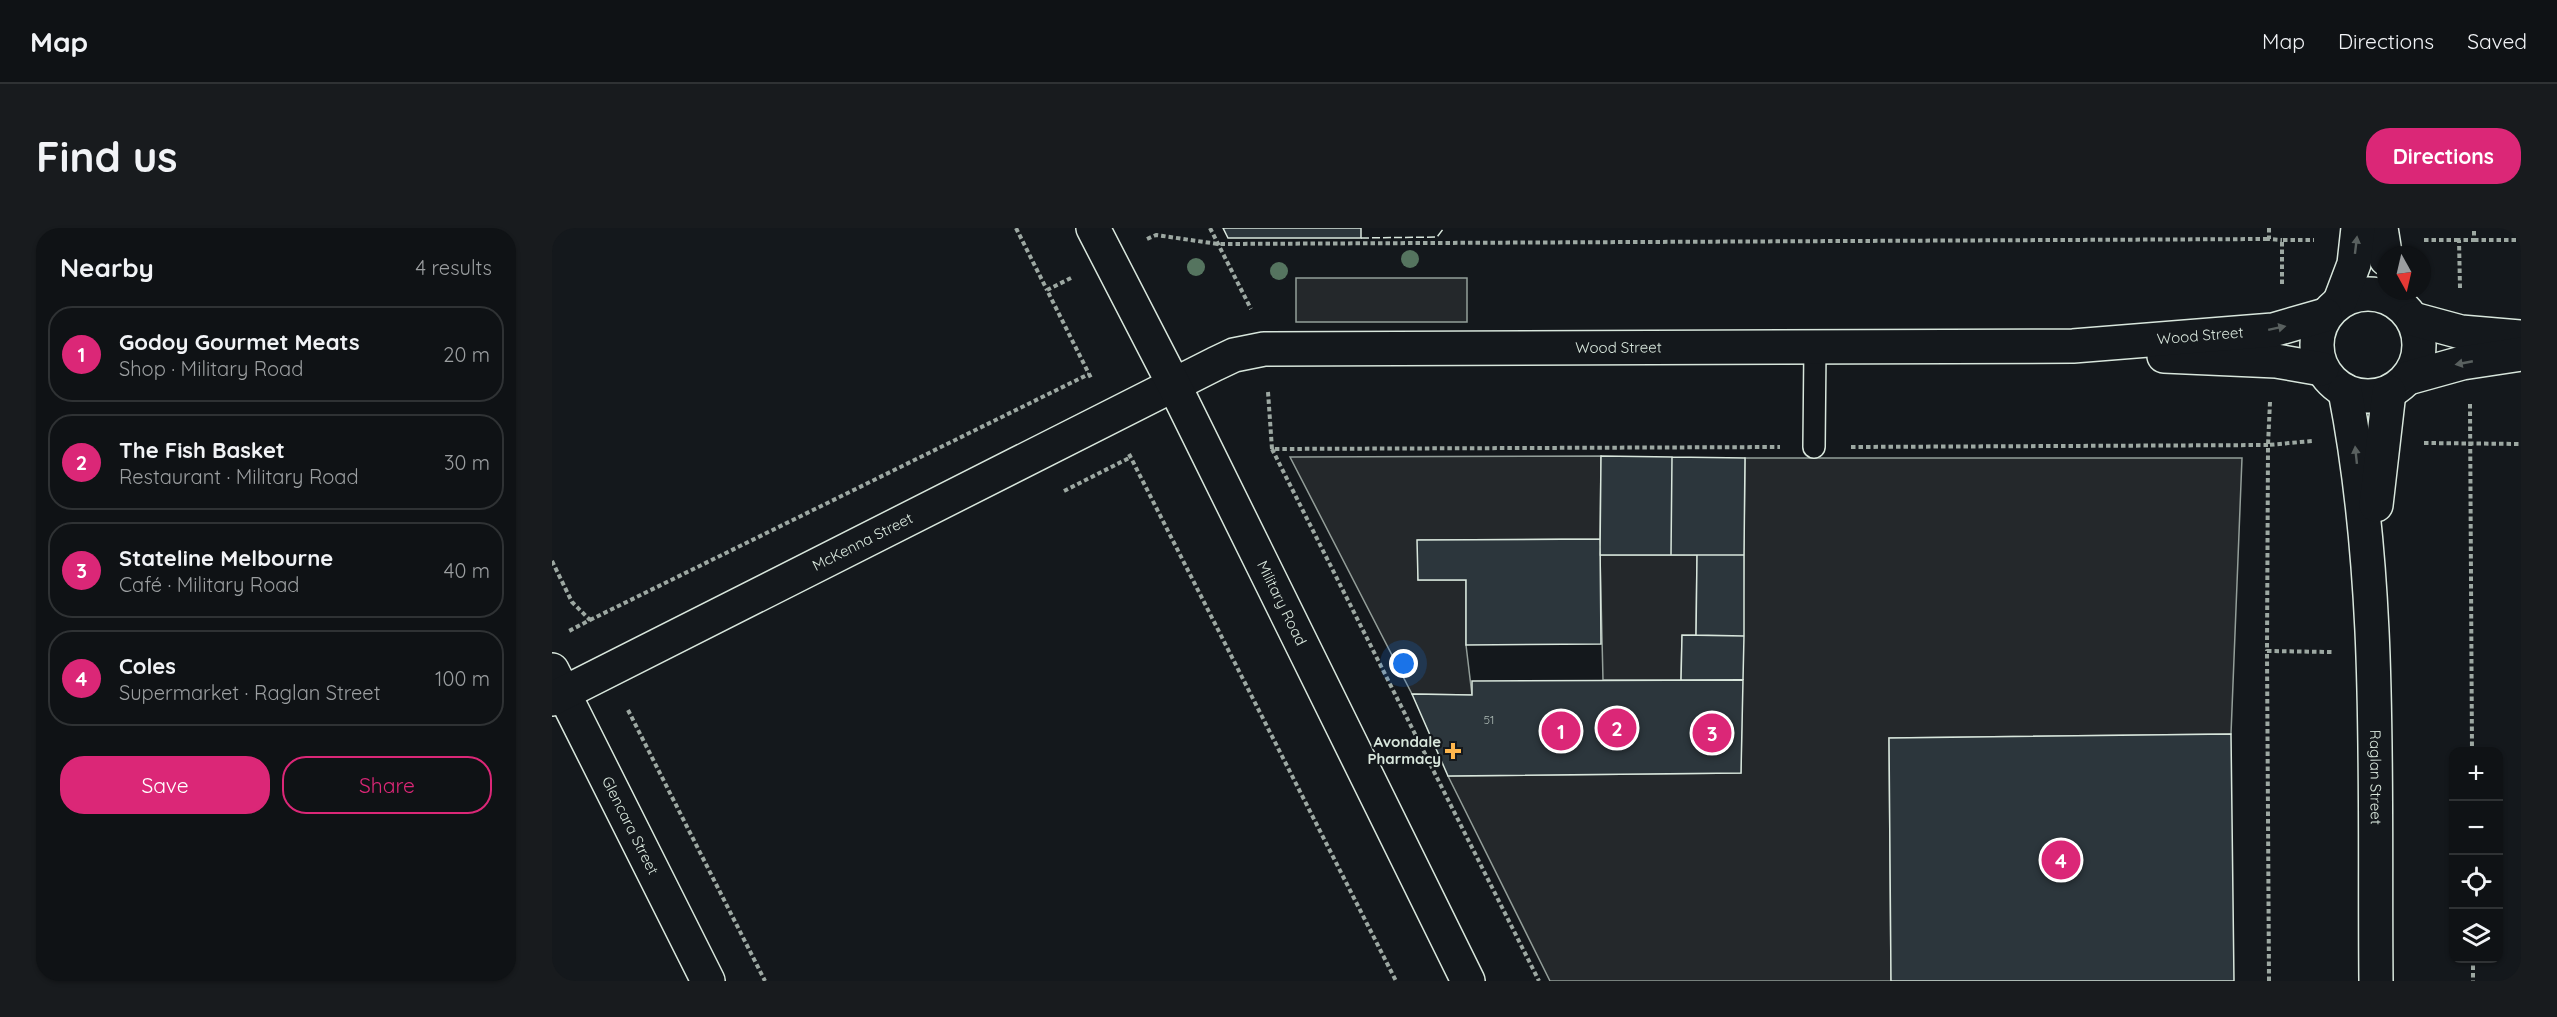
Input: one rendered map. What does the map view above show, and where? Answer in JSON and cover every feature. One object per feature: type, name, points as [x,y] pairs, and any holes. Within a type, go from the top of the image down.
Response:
[{"type":"street","name":"Military Road","points":[[1093,228],[1174,386],[1468,981]]},
{"type":"street","points":[[2358,228],[2354,264],[2332,308],[2319,328],[2317,342],[2317,356],[2322,369],[2336,385],[2360,396],[2374,396],[2398,385],[2461,347],[2521,337]]},
{"type":"street","points":[[2381,228],[2384,246]]},
{"type":"street","points":[[2332,308],[2353,295],[2367,293],[2381,295],[2400,304],[2461,347],[2521,354]]},
{"type":"street","points":[[2398,385],[2415,364],[2419,350],[2418,333],[2400,304]]},
{"type":"street","name":"Wood Street","points":[[1174,386],[1234,355],[1264,349],[2073,346],[2273,330],[2332,308]]},
{"type":"street","name":"Wood Street","points":[[2073,346],[2133,355],[2276,361],[2322,369]]},
{"type":"street","name":"Raglan Street","points":[[2370,576],[2398,385]]},
{"type":"street","name":"McKenna Street","points":[[556,688],[1174,386]]},
{"type":"street","name":"Raglan Street","points":[[2345,391],[2354,436],[2370,576],[2373,652],[2376,981]]},
{"type":"street","name":"Glencara Street","points":[[556,688],[708,981]]},
{"type":"lane","points":[[1814,447],[1815,348]]},
{"type":"path","points":[[1016,228],[1396,981]]},
{"type":"path","points":[[1210,228],[1256,318],[1264,349],[1272,449],[1539,981]]},
{"type":"path","points":[[2269,228],[2270,239]]},
{"type":"path","points":[[2474,228],[2474,240]]},
{"type":"path","points":[[1047,290],[1156,235],[1218,244],[2282,240]]},
{"type":"path","points":[[2472,747],[2471,406],[2461,379],[2459,240],[2521,240]]},
{"type":"path","points":[[562,635],[1089,374]]},
{"type":"path","points":[[2471,444],[2521,444]]},
{"type":"path","points":[[1272,449],[2268,446],[2269,981]]},
{"type":"path","points":[[552,561],[572,602],[590,620]]},
{"type":"path","points":[[2267,651],[2373,652]]},
{"type":"path","points":[[628,710],[765,981]]},
{"type":"path","points":[[2473,963],[2473,981]]},
{"type":"shaded area","points":[[1296,278],[1467,278],[1467,322],[1296,322]]},
{"type":"shaded area","points":[[1601,456],[1600,539],[1418,540],[1418,580],[1466,580],[1466,645],[1472,695],[1412,694],[1290,457]]},
{"type":"shaded area","points":[[1745,458],[2242,458],[2231,734],[1889,738],[1891,981],[1550,981],[1448,776],[1741,773]]},
{"type":"shaded area","points":[[1600,555],[1697,555],[1696,635],[1682,636],[1681,680],[1603,680]]},
{"type":"building","points":[[1223,228],[1361,228],[1361,238],[1228,238]]},
{"type":"building","points":[[1601,456],[1672,457],[1671,555],[1600,555]]},
{"type":"building","points":[[1672,457],[1745,458],[1744,555],[1671,555]]},
{"type":"building","points":[[1600,539],[1601,644],[1466,645],[1466,580],[1418,580],[1417,540]]},
{"type":"building","points":[[1697,555],[1744,555],[1744,636],[1696,635]]},
{"type":"building","points":[[1682,635],[1744,636],[1743,680],[1681,680]]},
{"type":"building","points":[[1743,680],[1741,773],[1448,776],[1412,694],[1472,695],[1472,681]]},
{"type":"building","points":[[2231,734],[2234,981],[1891,981],[1889,738]]},
{"type":"fence","points":[[1361,238],[1437,237],[1444,228]]},
{"type":"place","name":"The Fish Basket","points":[[1617,728]]},
{"type":"place","name":"Godoy Gourmet Meats","points":[[1561,731]]},
{"type":"place","name":"Stateline Melbourne","points":[[1712,733]]},
{"type":"place","name":"Avondale Pharmacy","points":[[1453,751]]},
{"type":"place","name":"Coles","points":[[2061,860]]}]
